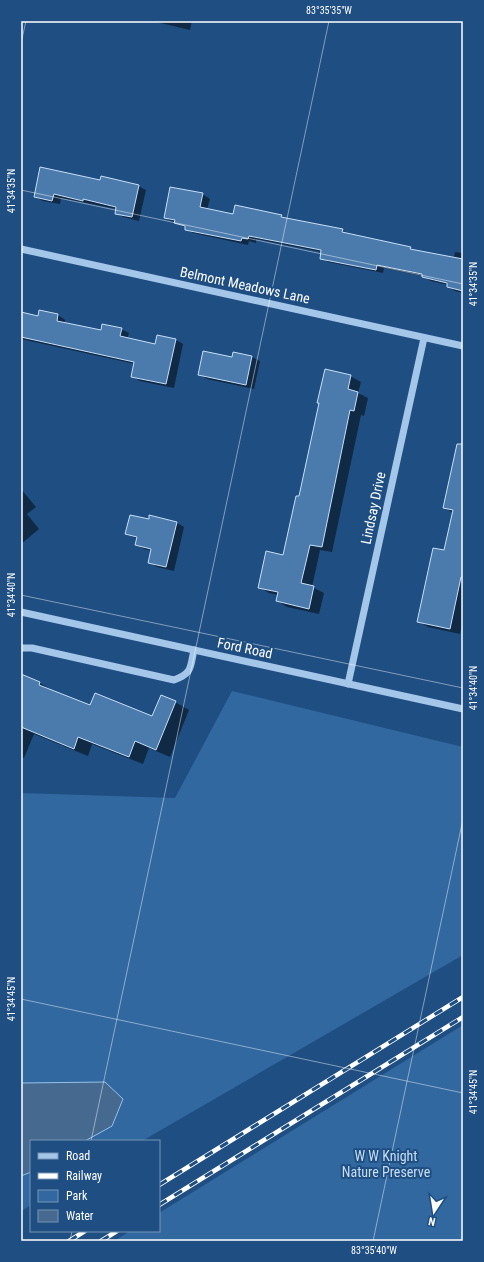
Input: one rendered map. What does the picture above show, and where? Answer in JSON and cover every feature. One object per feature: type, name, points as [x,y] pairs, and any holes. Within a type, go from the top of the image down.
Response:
[{"type":"street","name":"Belmont Meadows Lane","points":[[21,249],[463,346]]},
{"type":"street","name":"Lindsay Drive","points":[[348,684],[424,338]]},
{"type":"street","name":"Ford Road","points":[[21,612],[463,709]]},
{"type":"street","points":[[21,648],[32,648],[174,680],[185,676],[190,669],[194,650]]},
{"type":"green space","points":[[232,691],[463,747],[463,955],[144,1140],[30,1140],[30,1206],[21,1211],[21,793],[175,798]]},
{"type":"green space","name":"W W Knight Nature Preserve","points":[[463,1025],[463,1241],[114,1241],[128,1232],[160,1232],[160,1212]]},
{"type":"water","points":[[105,1082],[123,1099],[112,1126],[87,1140],[30,1140],[30,1172],[21,1176],[21,1083]]},
{"type":"building","points":[[40,167],[100,180],[101,176],[139,185],[132,217],[115,214],[116,207],[83,199],[83,201],[54,194],[52,201],[34,197]]},
{"type":"building","points":[[170,187],[203,193],[200,207],[233,214],[235,205],[282,215],[281,217],[343,229],[342,232],[411,247],[410,249],[463,259],[463,291],[447,287],[447,283],[422,277],[422,274],[377,265],[376,270],[320,259],[321,250],[249,236],[248,239],[242,238],[241,241],[185,230],[185,226],[174,223],[175,220],[164,218]]},
{"type":"building","points":[[39,310],[58,314],[57,321],[101,330],[102,324],[122,328],[120,336],[155,344],[157,335],[176,339],[166,384],[131,377],[134,362],[21,337],[21,312],[38,316]]},
{"type":"building","points":[[203,351],[232,357],[233,352],[252,356],[246,385],[198,375]]},
{"type":"building","points":[[325,369],[351,375],[348,389],[358,392],[354,411],[350,410],[322,547],[310,545],[301,583],[314,586],[309,609],[276,601],[278,592],[258,588],[266,551],[283,555],[296,496],[299,496]]},
{"type":"building","points":[[457,444],[463,444],[463,578],[461,577],[450,629],[417,622],[433,548],[444,550],[453,510],[443,508]]},
{"type":"building","points":[[130,515],[149,519],[149,515],[177,522],[166,567],[148,563],[151,549],[135,545],[137,537],[125,534]]},
{"type":"building","points":[[21,674],[40,682],[39,685],[90,705],[95,693],[152,716],[161,695],[176,701],[156,750],[135,741],[129,757],[78,737],[74,749],[21,727]]},
{"type":"railway","points":[[160,1184],[463,997]]},
{"type":"railway","points":[[160,1204],[463,1017]]},
{"type":"railway","points":[[69,1241],[83,1232]]},
{"type":"railway","points":[[101,1241],[115,1232]]}]
